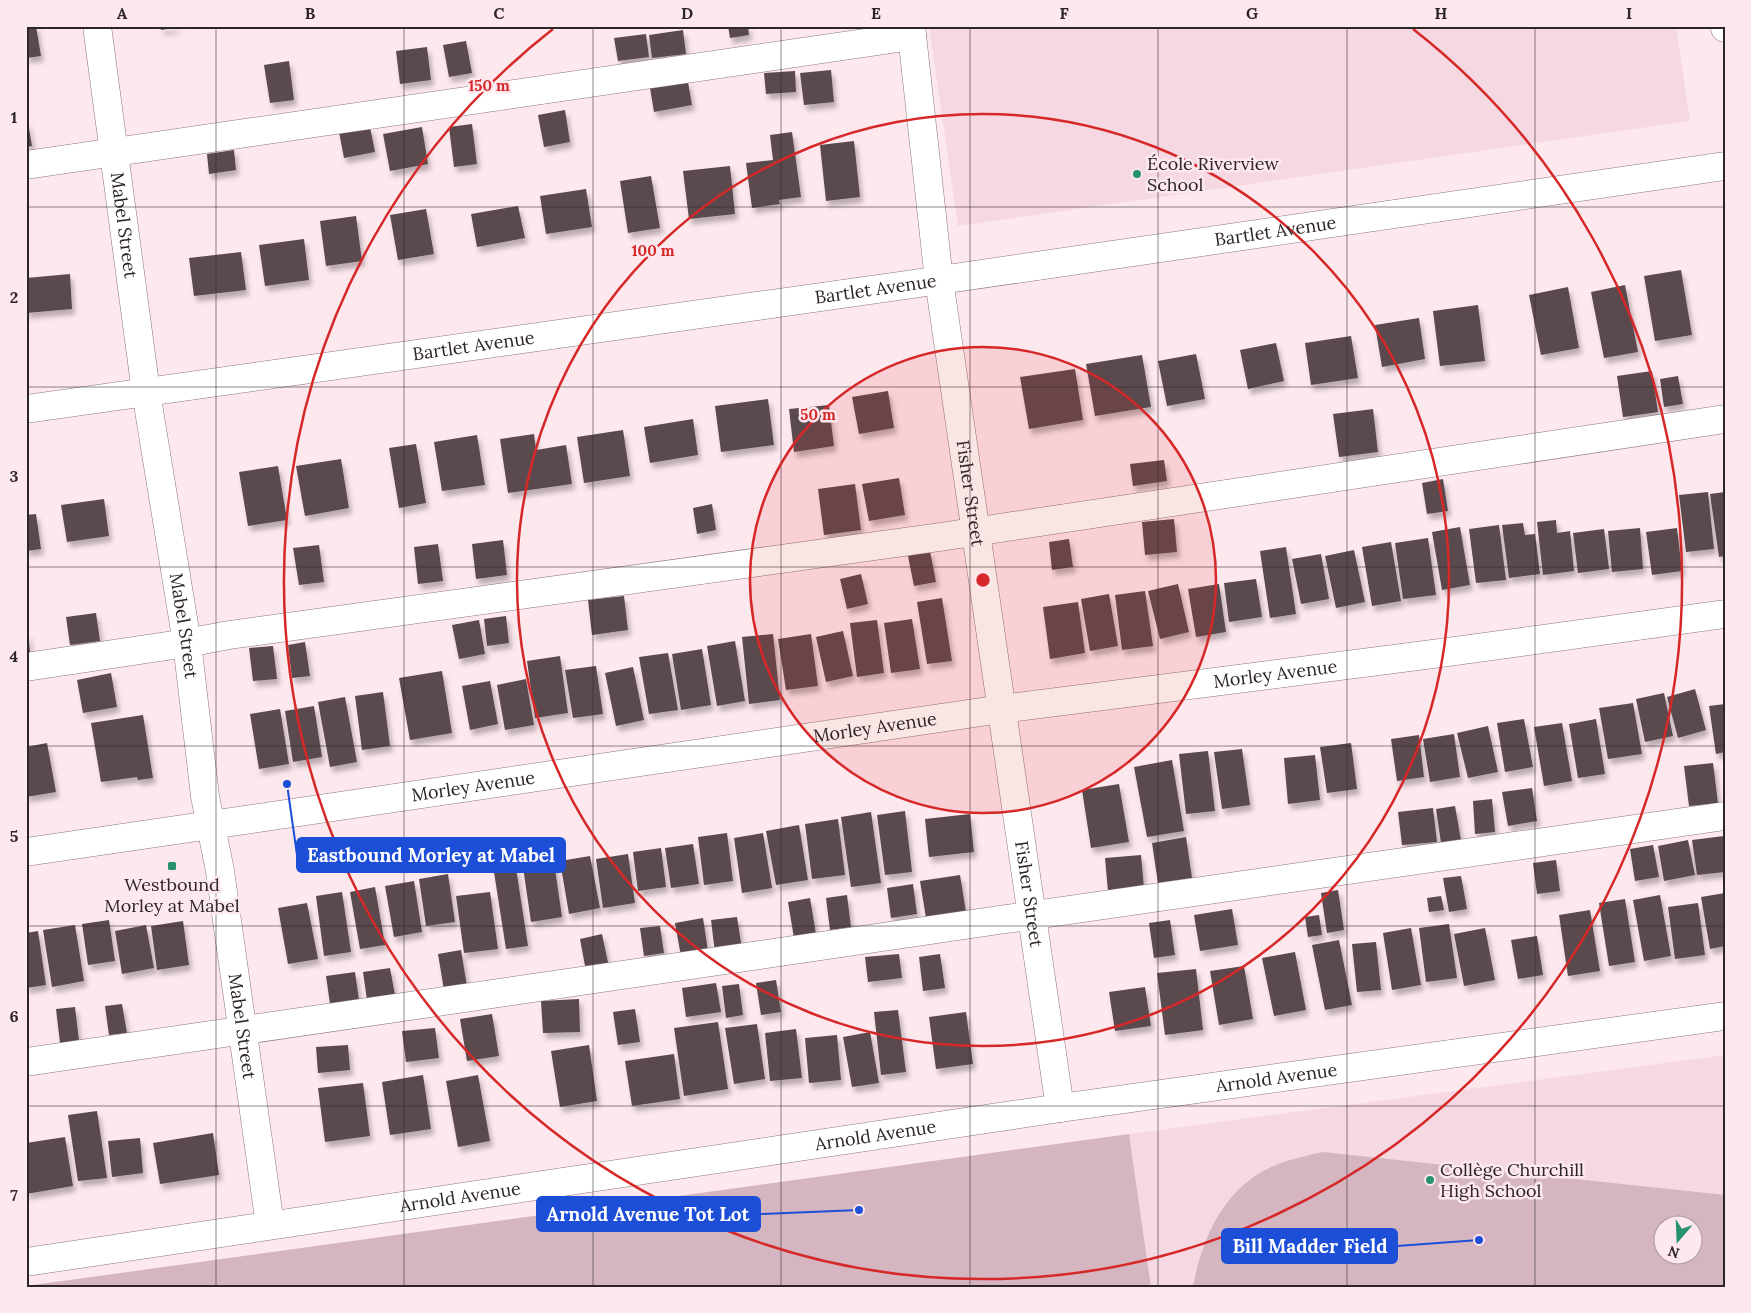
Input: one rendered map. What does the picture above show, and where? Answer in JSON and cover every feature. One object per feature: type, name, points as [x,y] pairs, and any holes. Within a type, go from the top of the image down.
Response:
[{"type":"street","name":"Mabel Street","points":[[97,26],[146,392],[187,643],[205,796],[220,871],[270,1225]]},
{"type":"street","points":[[26,166],[912,31]]},
{"type":"street","name":"Fisher Street","points":[[912,31],[939,280],[1060,1108]]},
{"type":"street","name":"Bartlet Avenue","points":[[26,409],[939,280],[1725,166]]},
{"type":"street","points":[[26,667],[229,635],[976,532],[1725,419]]},
{"type":"street","name":"Morley Avenue","points":[[26,852],[1002,709],[1433,654],[1725,614]]},
{"type":"street","points":[[26,1062],[1725,816]]},
{"type":"street","name":"Arnold Avenue","points":[[26,1262],[1060,1108],[1725,1016]]},
{"type":"shaded area","name":"École Riverview School","points":[[929,26],[1676,26],[1690,121],[958,226]]},
{"type":"shaded area","name":"Collège Churchill High School","points":[[1725,1055],[1725,1287],[1151,1287],[1129,1134]]},
{"type":"shaded area","points":[[1129,1134],[1151,1287],[26,1287],[26,1286]]},
{"type":"shaded area","points":[[1323,1152],[1725,1195],[1725,1287],[1193,1287],[1201,1254],[1222,1209],[1244,1184],[1265,1170],[1289,1160]]},
{"type":"building","points":[[26,26],[36,26],[41,56],[26,58]]},
{"type":"building","points":[[160,26],[179,26],[179,27],[161,30]]},
{"type":"building","points":[[728,26],[748,26],[749,35],[730,38]]},
{"type":"building","points":[[683,30],[686,54],[652,58],[649,35]]},
{"type":"building","points":[[646,34],[649,57],[618,61],[614,38]]},
{"type":"building","points":[[466,41],[472,73],[449,77],[443,45]]},
{"type":"building","points":[[427,47],[431,80],[400,84],[396,51]]},
{"type":"building","points":[[289,61],[294,100],[270,103],[264,65]]},
{"type":"building","points":[[831,70],[834,102],[804,105],[800,73]]},
{"type":"building","points":[[795,71],[796,92],[766,94],[764,73]]},
{"type":"building","points":[[688,82],[692,105],[654,112],[650,88]]},
{"type":"building","points":[[565,110],[570,142],[544,147],[538,115]]},
{"type":"building","points":[[26,122],[28,122],[32,146],[26,147]]},
{"type":"building","points":[[472,124],[477,164],[454,167],[449,127]]},
{"type":"building","points":[[370,127],[375,152],[344,158],[339,132]]},
{"type":"building","points":[[422,127],[428,164],[390,171],[383,134]]},
{"type":"building","points":[[792,132],[801,197],[779,200],[780,204],[752,208],[746,163],[773,160],[770,135]]},
{"type":"building","points":[[854,141],[860,197],[826,201],[820,145]]},
{"type":"building","points":[[234,150],[236,170],[209,174],[207,154]]},
{"type":"building","points":[[730,166],[735,214],[689,219],[683,171]]},
{"type":"building","points":[[651,176],[660,228],[628,233],[620,181]]},
{"type":"building","points":[[586,189],[592,227],[546,234],[540,196]]},
{"type":"building","points":[[518,206],[525,238],[477,247],[471,214]]},
{"type":"building","points":[[426,209],[434,254],[398,260],[390,215]]},
{"type":"building","points":[[356,216],[362,261],[326,266],[320,221]]},
{"type":"building","points":[[304,239],[309,280],[265,286],[259,245]]},
{"type":"building","points":[[241,252],[246,290],[194,296],[189,258]]},
{"type":"building","points":[[1681,270],[1692,335],[1655,341],[1644,276]]},
{"type":"building","points":[[70,274],[72,309],[26,313],[26,278]]},
{"type":"building","points":[[1625,285],[1638,352],[1604,358],[1591,292]]},
{"type":"building","points":[[1568,287],[1579,348],[1541,355],[1529,295]]},
{"type":"building","points":[[1478,305],[1485,361],[1440,366],[1433,311]]},
{"type":"building","points":[[1419,318],[1425,359],[1382,367],[1375,325]]},
{"type":"building","points":[[1351,336],[1358,378],[1311,385],[1305,343]]},
{"type":"building","points":[[1276,343],[1284,381],[1248,389],[1240,350]]},
{"type":"building","points":[[1196,354],[1205,399],[1167,406],[1158,361]]},
{"type":"building","points":[[1142,355],[1151,407],[1095,416],[1086,364]]},
{"type":"building","points":[[1075,369],[1083,420],[1029,429],[1020,377]]},
{"type":"building","points":[[1652,371],[1658,412],[1623,417],[1617,376]]},
{"type":"building","points":[[1678,376],[1683,404],[1664,407],[1660,379]]},
{"type":"building","points":[[888,391],[894,428],[859,434],[852,397]]},
{"type":"building","points":[[768,399],[774,445],[721,452],[715,406]]},
{"type":"building","points":[[829,405],[834,446],[794,452],[789,409]]},
{"type":"building","points":[[1373,409],[1378,452],[1339,457],[1333,414]]},
{"type":"building","points":[[693,419],[698,455],[650,463],[644,427]]},
{"type":"building","points":[[623,430],[630,476],[584,483],[577,437]]},
{"type":"building","points":[[534,434],[536,450],[566,445],[572,484],[508,493],[500,439]]},
{"type":"building","points":[[477,435],[485,485],[442,491],[434,442]]},
{"type":"building","points":[[416,444],[426,503],[399,508],[389,448]]},
{"type":"building","points":[[341,459],[349,508],[305,516],[296,466]]},
{"type":"building","points":[[1164,460],[1167,481],[1133,486],[1130,464]]},
{"type":"building","points":[[278,466],[287,520],[248,526],[239,472]]},
{"type":"building","points":[[899,478],[905,515],[869,521],[862,484]]},
{"type":"building","points":[[1443,479],[1448,511],[1427,514],[1422,483]]},
{"type":"building","points":[[855,484],[861,530],[824,535],[818,489]]},
{"type":"building","points":[[1708,492],[1714,549],[1686,552],[1679,495]]},
{"type":"building","points":[[1725,492],[1725,556],[1719,557],[1710,494]]},
{"type":"building","points":[[104,499],[109,536],[67,542],[61,505]]},
{"type":"building","points":[[712,504],[716,530],[697,534],[693,508]]},
{"type":"building","points":[[36,514],[41,549],[26,551],[26,515]]},
{"type":"building","points":[[1174,519],[1177,552],[1145,555],[1142,522]]},
{"type":"building","points":[[1556,520],[1557,533],[1570,531],[1574,571],[1543,575],[1537,522]]},
{"type":"building","points":[[1523,523],[1525,535],[1535,534],[1540,574],[1509,578],[1502,525]]},
{"type":"building","points":[[1499,525],[1506,580],[1476,583],[1469,529]]},
{"type":"building","points":[[1460,527],[1470,585],[1442,590],[1432,532]]},
{"type":"building","points":[[1640,528],[1643,569],[1612,572],[1608,531]]},
{"type":"building","points":[[1677,528],[1682,571],[1652,575],[1646,532]]},
{"type":"building","points":[[1604,529],[1609,569],[1578,573],[1573,533]]},
{"type":"building","points":[[1428,538],[1436,595],[1403,599],[1395,543]]},
{"type":"building","points":[[1069,539],[1073,567],[1052,570],[1049,542]]},
{"type":"building","points":[[503,540],[507,575],[476,579],[472,544]]},
{"type":"building","points":[[1391,542],[1401,601],[1372,606],[1362,547]]},
{"type":"building","points":[[438,544],[443,581],[418,584],[414,547]]},
{"type":"building","points":[[319,545],[324,582],[299,585],[293,548]]},
{"type":"building","points":[[1286,547],[1296,614],[1270,618],[1260,551]]},
{"type":"building","points":[[1354,550],[1365,602],[1336,608],[1325,556]]},
{"type":"building","points":[[930,551],[936,582],[914,586],[908,556]]},
{"type":"building","points":[[1321,554],[1329,599],[1301,604],[1292,559]]},
{"type":"building","points":[[861,574],[868,604],[847,609],[840,579]]},
{"type":"building","points":[[1256,579],[1262,617],[1229,622],[1224,583]]},
{"type":"building","points":[[1178,584],[1189,632],[1160,639],[1148,591]]},
{"type":"building","points":[[1219,584],[1226,632],[1196,637],[1188,589]]},
{"type":"building","points":[[1145,591],[1153,646],[1122,650],[1115,595]]},
{"type":"building","points":[[1109,594],[1118,646],[1090,651],[1081,599]]},
{"type":"building","points":[[624,596],[628,630],[592,635],[588,600]]},
{"type":"building","points":[[942,598],[952,661],[927,664],[917,602]]},
{"type":"building","points":[[1078,602],[1085,653],[1050,659],[1043,607]]},
{"type":"building","points":[[96,613],[100,641],[70,645],[66,617]]},
{"type":"building","points":[[506,616],[509,643],[487,646],[484,619]]},
{"type":"building","points":[[912,619],[920,669],[891,673],[884,623]]},
{"type":"building","points":[[479,620],[485,654],[459,659],[452,625]]},
{"type":"building","points":[[877,620],[884,673],[857,677],[850,623]]},
{"type":"building","points":[[843,631],[853,676],[826,682],[816,637]]},
{"type":"building","points":[[28,633],[30,652],[26,653],[26,634]]},
{"type":"building","points":[[773,634],[780,700],[749,704],[742,637]]},
{"type":"building","points":[[811,634],[818,686],[786,690],[778,639]]},
{"type":"building","points":[[735,641],[745,701],[717,706],[707,646]]},
{"type":"building","points":[[305,642],[310,676],[292,678],[288,645]]},
{"type":"building","points":[[273,646],[277,679],[253,681],[249,648]]},
{"type":"building","points":[[702,649],[711,705],[681,710],[672,654]]},
{"type":"building","points":[[668,653],[678,710],[649,714],[639,657]]},
{"type":"building","points":[[560,656],[568,713],[535,718],[527,661]]},
{"type":"building","points":[[596,666],[603,714],[573,718],[565,670]]},
{"type":"building","points":[[633,667],[644,720],[616,726],[605,673]]},
{"type":"building","points":[[442,671],[452,733],[410,740],[399,678]]},
{"type":"building","points":[[111,673],[117,707],[83,713],[77,680]]},
{"type":"building","points":[[526,679],[534,725],[505,730],[497,685]]},
{"type":"building","points":[[490,681],[498,724],[470,730],[462,686]]},
{"type":"building","points":[[1695,689],[1706,730],[1678,738],[1667,697]]},
{"type":"building","points":[[383,692],[390,746],[362,750],[355,696]]},
{"type":"building","points":[[1664,693],[1673,736],[1645,742],[1636,699]]},
{"type":"building","points":[[345,697],[357,762],[330,767],[318,702]]},
{"type":"building","points":[[1633,703],[1642,754],[1608,759],[1599,708]]},
{"type":"building","points":[[1725,704],[1725,752],[1716,754],[1709,706]]},
{"type":"building","points":[[314,706],[322,757],[293,762],[285,711]]},
{"type":"building","points":[[280,709],[289,764],[259,769],[250,714]]},
{"type":"building","points":[[143,715],[153,778],[138,780],[137,777],[101,782],[91,723]]},
{"type":"building","points":[[1524,719],[1533,767],[1505,772],[1497,723]]},
{"type":"building","points":[[1596,719],[1605,774],[1578,778],[1569,724]]},
{"type":"building","points":[[1562,723],[1572,781],[1544,786],[1534,727]]},
{"type":"building","points":[[1488,726],[1498,772],[1468,778],[1457,733]]},
{"type":"building","points":[[1454,734],[1460,777],[1430,782],[1423,739]]},
{"type":"building","points":[[1419,735],[1424,777],[1397,781],[1391,739]]},
{"type":"building","points":[[47,743],[56,792],[26,797],[26,747]]},
{"type":"building","points":[[1351,743],[1357,789],[1327,793],[1320,747]]},
{"type":"building","points":[[1242,749],[1250,805],[1222,809],[1214,752]]},
{"type":"building","points":[[1208,751],[1215,811],[1186,814],[1179,754]]},
{"type":"building","points":[[1315,755],[1320,800],[1288,804],[1284,758]]},
{"type":"building","points":[[1172,760],[1184,831],[1147,837],[1134,767]]},
{"type":"building","points":[[1713,763],[1718,803],[1689,806],[1684,766]]},
{"type":"building","points":[[1119,784],[1129,842],[1091,848],[1082,790]]},
{"type":"building","points":[[1532,788],[1537,821],[1508,826],[1502,792]]},
{"type":"building","points":[[1492,799],[1495,832],[1475,834],[1473,801]]},
{"type":"building","points":[[1455,806],[1461,840],[1441,843],[1436,809]]},
{"type":"building","points":[[1433,808],[1437,842],[1402,845],[1398,812]]},
{"type":"building","points":[[905,811],[912,872],[885,875],[877,815]]},
{"type":"building","points":[[871,812],[881,883],[851,887],[841,817]]},
{"type":"building","points":[[970,814],[974,852],[929,857],[925,819]]},
{"type":"building","points":[[838,819],[845,875],[812,879],[805,824]]},
{"type":"building","points":[[799,825],[808,880],[776,885],[766,831]]},
{"type":"building","points":[[727,833],[733,881],[704,885],[698,837]]},
{"type":"building","points":[[763,833],[772,888],[742,893],[734,838]]},
{"type":"building","points":[[1724,836],[1725,872],[1697,875],[1692,840]]},
{"type":"building","points":[[1186,837],[1192,878],[1158,883],[1152,843]]},
{"type":"building","points":[[1688,840],[1695,875],[1664,881],[1658,846]]},
{"type":"building","points":[[693,844],[699,884],[671,888],[665,848]]},
{"type":"building","points":[[1653,845],[1659,877],[1635,881],[1630,849]]},
{"type":"building","points":[[661,848],[666,887],[638,891],[633,852]]},
{"type":"building","points":[[628,854],[635,903],[603,908],[596,859]]},
{"type":"building","points":[[1141,855],[1144,888],[1108,891],[1105,858]]},
{"type":"building","points":[[590,856],[600,908],[569,914],[560,861]]},
{"type":"building","points":[[1556,860],[1560,891],[1537,894],[1533,863]]},
{"type":"building","points":[[554,862],[562,917],[531,922],[523,867]]},
{"type":"building","points":[[516,868],[528,946],[506,949],[494,872]]},
{"type":"building","points":[[448,874],[455,922],[426,926],[419,879]]},
{"type":"building","points":[[960,875],[966,912],[926,918],[920,881]]},
{"type":"building","points":[[1461,876],[1467,909],[1449,912],[1443,878]]},
{"type":"building","points":[[414,881],[422,932],[394,937],[385,886]]},
{"type":"building","points":[[913,884],[917,914],[891,918],[887,888]]},
{"type":"building","points":[[375,887],[385,945],[360,949],[350,892]]},
{"type":"building","points":[[1338,890],[1344,930],[1327,933],[1321,893]]},
{"type":"building","points":[[342,892],[351,952],[324,956],[316,896]]},
{"type":"building","points":[[490,892],[498,949],[464,953],[456,896]]},
{"type":"building","points":[[1725,893],[1725,946],[1710,949],[1701,897]]},
{"type":"building","points":[[847,895],[851,927],[830,930],[826,898]]},
{"type":"building","points":[[1660,895],[1671,956],[1644,961],[1633,900]]},
{"type":"building","points":[[1441,896],[1444,910],[1429,912],[1427,898]]},
{"type":"building","points":[[810,898],[816,934],[794,938],[788,902]]},
{"type":"building","points":[[1625,899],[1635,962],[1609,966],[1599,903]]},
{"type":"building","points":[[307,903],[318,959],[288,964],[278,908]]},
{"type":"building","points":[[1698,903],[1705,955],[1675,959],[1668,907]]},
{"type":"building","points":[[1232,909],[1238,945],[1200,951],[1194,915]]},
{"type":"building","points":[[1590,910],[1600,971],[1568,976],[1559,915]]},
{"type":"building","points":[[1319,915],[1322,935],[1308,937],[1305,917]]},
{"type":"building","points":[[737,917],[742,949],[715,953],[711,920]]},
{"type":"building","points":[[703,918],[708,951],[681,956],[675,923]]},
{"type":"building","points":[[109,920],[115,961],[88,965],[82,924]]},
{"type":"building","points":[[1170,920],[1175,955],[1154,958],[1149,923]]},
{"type":"building","points":[[183,921],[189,965],[157,970],[151,926]]},
{"type":"building","points":[[1449,924],[1457,978],[1426,982],[1419,928]]},
{"type":"building","points":[[75,925],[84,981],[52,987],[43,930]]},
{"type":"building","points":[[146,925],[154,968],[122,974],[115,931]]},
{"type":"building","points":[[660,926],[664,953],[644,956],[640,928]]},
{"type":"building","points":[[1411,928],[1421,985],[1392,990],[1383,933]]},
{"type":"building","points":[[1485,928],[1495,980],[1464,986],[1454,934]]},
{"type":"building","points":[[38,931],[46,985],[26,988],[26,933]]},
{"type":"building","points":[[602,934],[609,967],[586,971],[580,939]]},
{"type":"building","points":[[1537,936],[1543,975],[1518,979],[1511,940]]},
{"type":"building","points":[[1339,940],[1352,1005],[1325,1010],[1312,945]]},
{"type":"building","points":[[1376,942],[1381,990],[1357,992],[1352,944]]},
{"type":"building","points":[[461,950],[467,986],[444,990],[438,954]]},
{"type":"building","points":[[1295,952],[1306,1010],[1274,1016],[1262,958]]},
{"type":"building","points":[[899,954],[902,978],[868,982],[865,957]]},
{"type":"building","points":[[940,954],[945,988],[923,991],[919,957]]},
{"type":"building","points":[[1244,966],[1253,1019],[1219,1025],[1210,971]]},
{"type":"building","points":[[390,968],[395,995],[367,1000],[363,972]]},
{"type":"building","points":[[1196,969],[1203,1030],[1165,1035],[1157,973]]},
{"type":"building","points":[[355,972],[359,1000],[330,1004],[326,976]]},
{"type":"building","points":[[776,980],[781,1012],[761,1015],[756,983]]},
{"type":"building","points":[[716,983],[721,1012],[686,1017],[682,988]]},
{"type":"building","points":[[739,984],[743,1015],[726,1018],[722,986]]},
{"type":"building","points":[[1145,987],[1151,1026],[1115,1031],[1109,992]]},
{"type":"building","points":[[579,999],[580,1032],[543,1033],[541,1001]]},
{"type":"building","points":[[122,1004],[127,1033],[109,1035],[105,1006]]},
{"type":"building","points":[[75,1007],[79,1041],[60,1043],[56,1009]]},
{"type":"building","points":[[635,1009],[640,1042],[618,1045],[613,1012]]},
{"type":"building","points":[[898,1010],[906,1072],[881,1075],[874,1012]]},
{"type":"building","points":[[966,1012],[973,1064],[936,1069],[929,1017]]},
{"type":"building","points":[[492,1014],[499,1056],[467,1061],[460,1019]]},
{"type":"building","points":[[718,1022],[728,1089],[684,1096],[674,1028]]},
{"type":"building","points":[[757,1024],[765,1079],[734,1084],[725,1028]]},
{"type":"building","points":[[435,1028],[439,1058],[406,1062],[402,1031]]},
{"type":"building","points":[[796,1029],[802,1078],[770,1081],[765,1033]]},
{"type":"building","points":[[870,1032],[879,1083],[852,1087],[843,1037]]},
{"type":"building","points":[[837,1035],[841,1080],[809,1083],[805,1038]]},
{"type":"building","points":[[348,1045],[350,1070],[318,1073],[316,1047]]},
{"type":"building","points":[[589,1045],[597,1101],[560,1107],[551,1051]]},
{"type":"building","points":[[674,1054],[680,1099],[632,1106],[625,1061]]},
{"type":"building","points":[[423,1075],[431,1129],[390,1135],[382,1082]]},
{"type":"building","points":[[478,1075],[490,1141],[458,1147],[446,1081]]},
{"type":"building","points":[[363,1083],[370,1136],[325,1142],[318,1088]]},
{"type":"building","points":[[97,1111],[107,1178],[78,1181],[68,1115]]},
{"type":"building","points":[[213,1133],[219,1175],[160,1184],[153,1143]]},
{"type":"building","points":[[65,1137],[73,1186],[26,1194],[26,1143]]},
{"type":"building","points":[[140,1138],[143,1173],[112,1177],[108,1141]]},
{"type":"place","name":"École Riverview School","points":[[1137,174]]},
{"type":"place","name":"Eastbound Morley at Mabel","points":[[287,784]]},
{"type":"place","name":"Westbound Morley at Mabel","points":[[172,866]]},
{"type":"place","name":"Collège Churchill High School","points":[[1430,1180]]},
{"type":"place","name":"Arnold Avenue Tot Lot","points":[[859,1210]]},
{"type":"place","name":"Bill Madder Field","points":[[1479,1240]]}]
